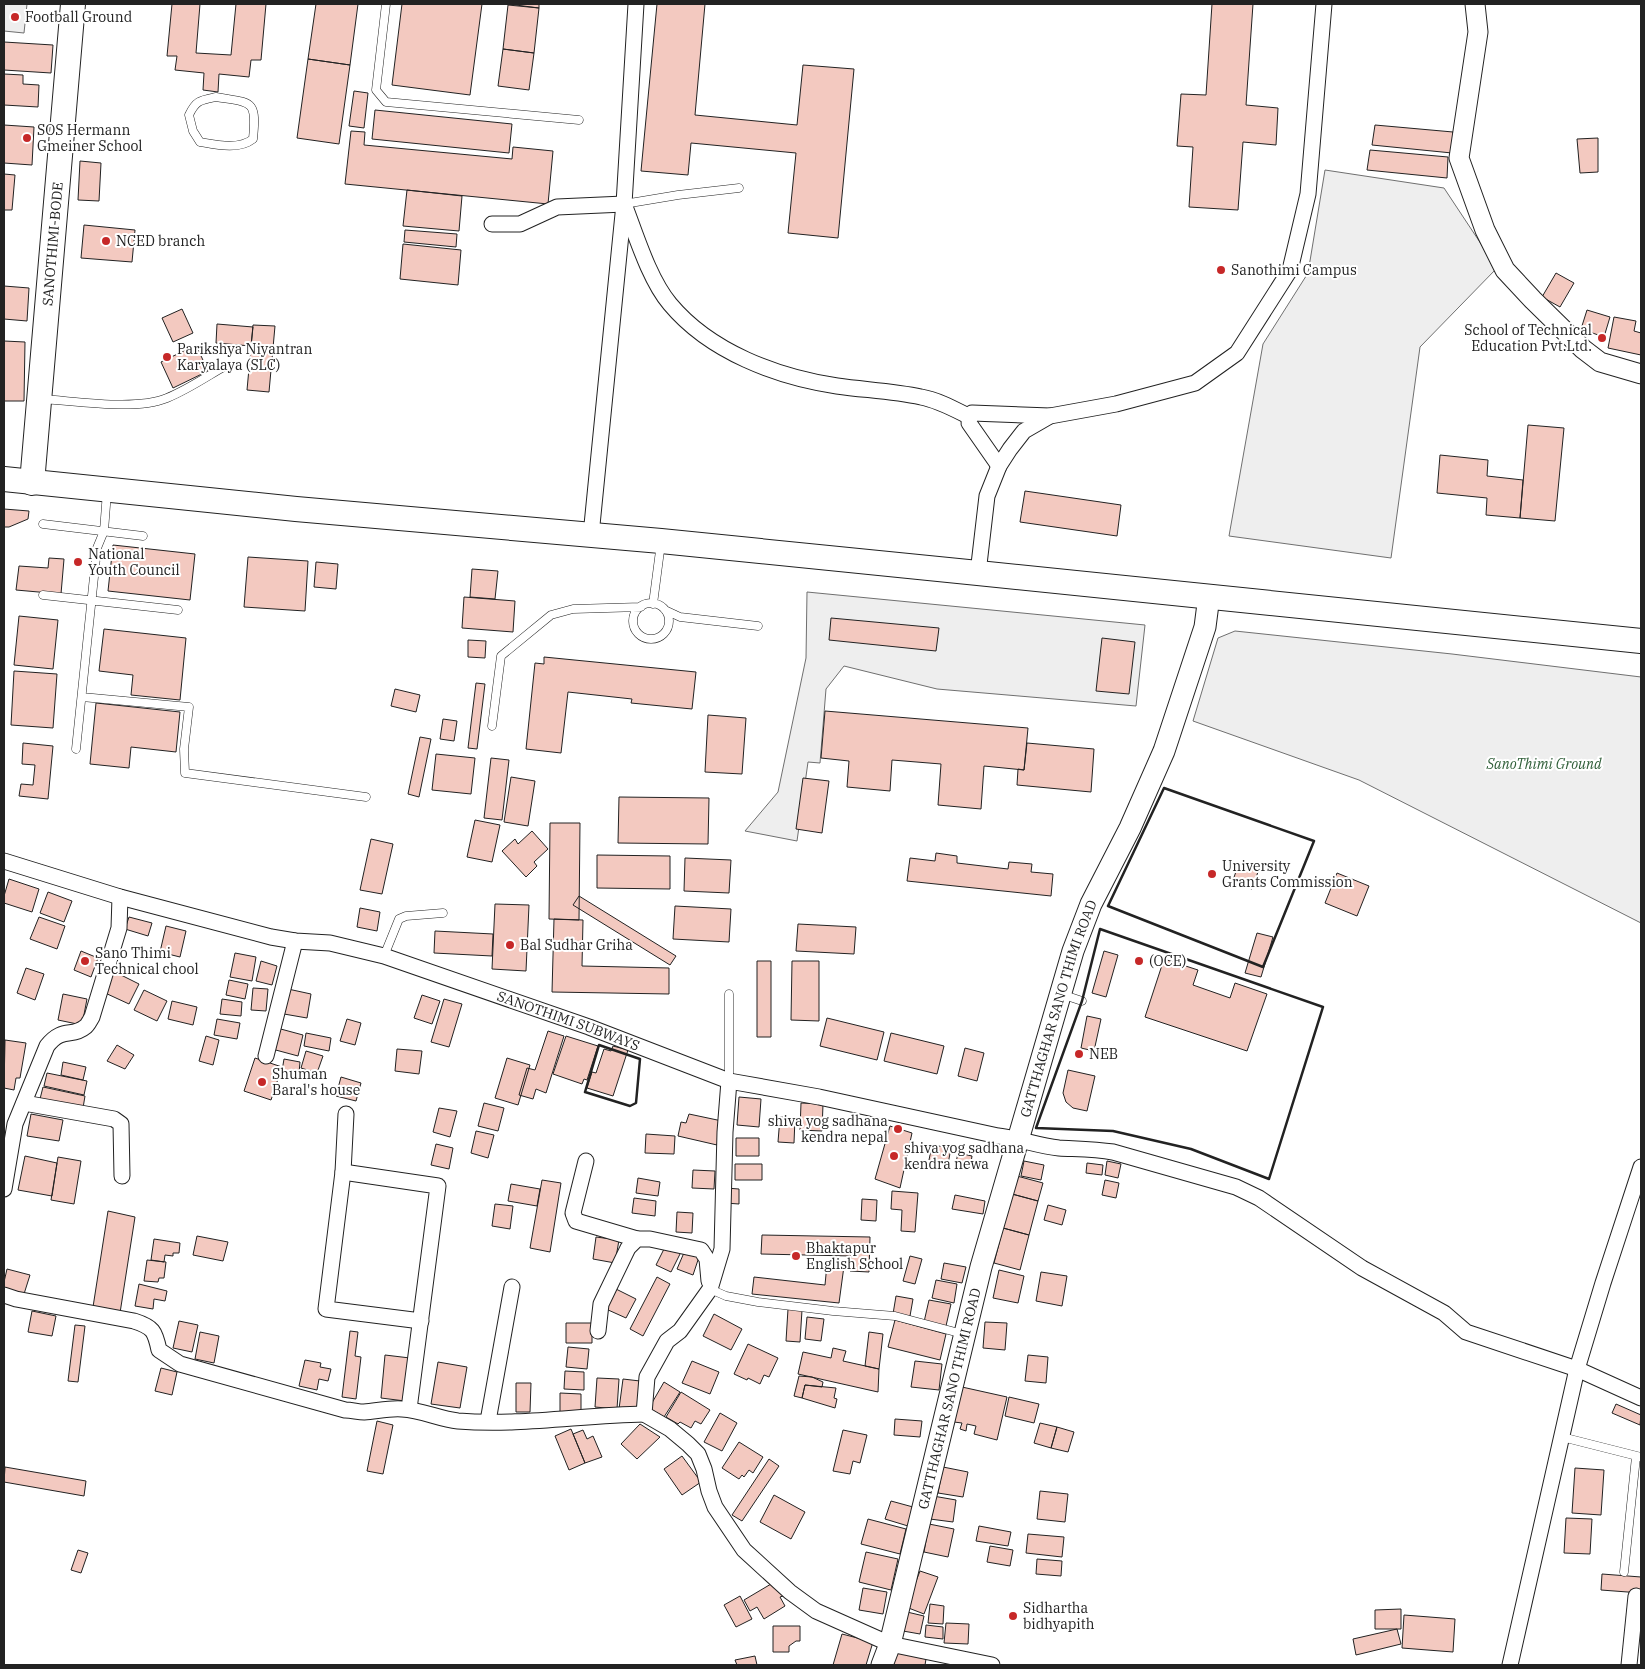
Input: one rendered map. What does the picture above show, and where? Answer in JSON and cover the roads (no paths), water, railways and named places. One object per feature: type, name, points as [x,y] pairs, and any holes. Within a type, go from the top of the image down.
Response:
[{"type":"main road","name":"SANOTHIMI-BODE","points":[[32,483],[73,4]]},
{"type":"main road","points":[[4,479],[978,572],[1641,640]]},
{"type":"main road","name":"GATTHAGHAR SANO THIMI ROAD","points":[[882,1665],[890,1644],[964,1334],[1017,1138],[1073,951],[1091,904],[1130,828],[1164,751],[1205,627],[1208,596]]},
{"type":"street","points":[[591,535],[624,204],[636,4]]},
{"type":"street","points":[[999,466],[969,423],[972,413],[1050,416],[1116,404],[1195,383],[1237,353],[1290,270],[1308,194],[1324,4]]},
{"type":"street","points":[[1475,4],[1478,32],[1459,158],[1484,230],[1504,270],[1583,349],[1600,362],[1641,374]]},
{"type":"street","points":[[492,224],[520,224],[556,207],[624,204]]},
{"type":"street","points":[[624,204],[651,272],[669,303],[691,325],[718,344],[750,361],[789,377],[836,386],[922,397],[944,404],[970,417]]},
{"type":"street","points":[[978,572],[987,496],[999,466],[1024,431],[1050,416]]},
{"type":"street","name":"SANOTHIMI SUBWAYS","points":[[4,861],[120,897],[271,937],[295,941],[330,943],[384,956],[589,1027],[729,1081],[819,1097],[1057,1148],[1096,1149],[1113,1152],[1236,1187],[1259,1198],[1362,1268],[1444,1312],[1466,1332],[1577,1369],[1641,1398]]},
{"type":"street","points":[[4,1189],[15,1124],[47,1046],[53,1038],[61,1033],[85,1028],[92,1017],[119,928],[120,897]]},
{"type":"street","points":[[266,1056],[295,941]]},
{"type":"street","points":[[644,1414],[647,1377],[666,1340],[680,1331],[710,1289],[722,1249],[725,1132],[729,1081]]},
{"type":"street","points":[[24,1103],[114,1119],[121,1124],[122,1176]]},
{"type":"street","points":[[346,1114],[343,1172],[326,1309],[421,1321]]},
{"type":"street","points":[[586,1161],[573,1218],[576,1221],[637,1239],[650,1239],[701,1250],[707,1259],[710,1289]]},
{"type":"street","points":[[1510,1665],[1577,1369],[1641,1167]]},
{"type":"street","points":[[343,1172],[438,1186],[409,1410]]},
{"type":"street","points":[[598,1331],[601,1304],[628,1248],[637,1239]]},
{"type":"street","points":[[488,1421],[512,1287]]},
{"type":"street","points":[[4,1295],[147,1325],[155,1334],[159,1350],[180,1364],[345,1410],[363,1412],[401,1408],[422,1410],[457,1420],[488,1421],[578,1419],[618,1414],[644,1414],[670,1429],[698,1454],[714,1507],[744,1550],[790,1592],[816,1611],[890,1644],[992,1665]]},
{"type":"street","points":[[1629,1665],[1636,1596]]},
{"type":"lane","points":[[386,4],[376,90],[386,102],[579,120]]},
{"type":"lane","points":[[216,97],[248,102],[252,106],[255,117],[253,139],[244,145],[214,145],[200,142],[193,131],[189,115],[194,104],[216,97]]},
{"type":"lane","points":[[624,204],[678,194],[739,188]]},
{"type":"lane","points":[[39,399],[145,404],[167,398],[225,366]]},
{"type":"lane","points":[[76,749],[97,548],[104,532],[107,490]]},
{"type":"lane","points":[[43,524],[143,536]]},
{"type":"lane","points":[[654,604],[661,542]]},
{"type":"lane","points":[[43,595],[178,610]]},
{"type":"lane","points":[[492,726],[501,656],[551,615],[573,609],[641,607],[654,604],[680,617],[758,626]]},
{"type":"lane","points":[[641,607],[637,611],[633,622],[638,634],[649,639],[661,637],[666,632],[670,621],[665,610]]},
{"type":"lane","points":[[82,697],[189,707],[184,749],[185,773],[366,797]]},
{"type":"lane","points":[[384,956],[398,920],[406,916],[443,912]]},
{"type":"lane","points":[[729,994],[729,1081]]},
{"type":"lane","points":[[1061,994],[1082,1001]]},
{"type":"lane","points":[[710,1289],[726,1296],[758,1302],[895,1316],[964,1334]]},
{"type":"lane","points":[[1562,1437],[1638,1457],[1624,1572]]},
{"type":"place","name":"Football Ground","points":[[15,17]]},
{"type":"place","name":"SOS Hermann Gmeiner School","points":[[27,138]]},
{"type":"place","name":"NCED branch","points":[[106,241]]},
{"type":"place","name":"Sanothimi Campus","points":[[1221,270]]},
{"type":"place","name":"School of Technical Education Pvt.Ltd.","points":[[1602,338]]},
{"type":"place","name":"Parikshya Niyantran Karyalaya (SLC)","points":[[167,357]]},
{"type":"place","name":"National Youth Council","points":[[78,562]]},
{"type":"place","name":"University Grants Commission","points":[[1212,874]]},
{"type":"place","name":"Bal Sudhar Griha","points":[[510,945]]},
{"type":"place","name":"Sano Thimi Technical chool","points":[[85,961]]},
{"type":"place","name":"(OCE)","points":[[1139,961]]},
{"type":"place","name":"NEB","points":[[1079,1054]]},
{"type":"place","name":"Shuman Baral's house","points":[[262,1082]]},
{"type":"place","name":"shiva yog sadhana kendra nepal","points":[[898,1129]]},
{"type":"place","name":"shiva yog sadhana kendra newa","points":[[894,1156]]},
{"type":"place","name":"Bhaktapur English School","points":[[796,1256]]},
{"type":"place","name":"Sidhartha bidhyapith","points":[[1013,1616]]},
{"type":"park label","name":"SanoThimi Ground","points":[[1544,764]]}]
